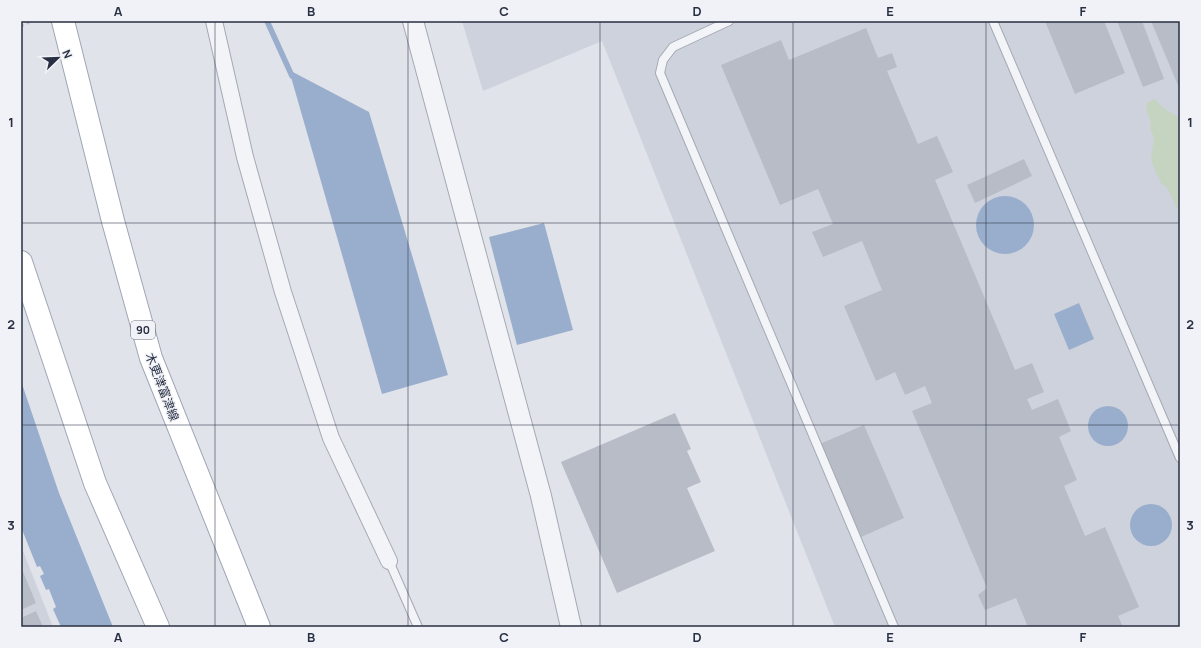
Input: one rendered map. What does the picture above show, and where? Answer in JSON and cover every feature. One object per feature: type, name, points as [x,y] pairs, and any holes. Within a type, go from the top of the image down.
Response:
[{"type":"main road","name":"木更津富津線","points":[[63,21],[112,221],[151,358],[259,627]]},
{"type":"main road","points":[[21,262],[95,483],[158,627]]},
{"type":"street","points":[[214,21],[245,157],[283,292],[331,438],[389,561]]},
{"type":"street","points":[[414,21],[541,496],[571,627]]},
{"type":"lane","points":[[729,21],[673,47],[664,60],[660,73],[894,627]]},
{"type":"lane","points":[[993,21],[1180,458]]},
{"type":"lane","points":[[389,561],[418,627]]},
{"type":"path","points":[[21,26],[32,21]]},
{"type":"shaded area","points":[[462,21],[1180,21],[1180,627],[835,627],[602,41],[483,91]]},
{"type":"shaded area","points":[[21,546],[53,627],[21,627]]},
{"type":"green space","points":[[1154,99],[1165,109],[1180,118],[1180,214],[1167,188],[1161,183],[1151,159],[1154,137],[1150,128],[1151,121],[1146,110],[1147,103]]},
{"type":"water","points":[[289,70],[369,112],[448,375],[382,394]]},
{"type":"water","points":[[1005,196],[1016,198],[1026,204],[1032,214],[1034,225],[1032,236],[1026,246],[1016,252],[1005,254],[994,252],[984,246],[978,236],[976,225],[978,214],[984,204],[994,198]]},
{"type":"water","points":[[544,223],[573,330],[517,345],[489,237]]},
{"type":"water","points":[[1079,303],[1094,339],[1069,350],[1054,314]]},
{"type":"water","points":[[21,381],[59,493],[113,627],[61,627],[53,609],[56,607],[49,589],[46,590],[40,576],[44,574],[40,566],[37,567],[21,527]]},
{"type":"water","points":[[1112,406],[1119,409],[1125,415],[1128,426],[1127,434],[1119,443],[1112,446],[1104,446],[1097,443],[1089,434],[1088,422],[1091,415],[1100,407]]},
{"type":"water","points":[[1151,504],[1166,510],[1172,525],[1166,540],[1151,546],[1136,540],[1130,525],[1136,510]]},
{"type":"building","points":[[1045,21],[1104,21],[1125,73],[1075,94]]},
{"type":"building","points":[[1117,21],[1142,21],[1164,79],[1143,87]]},
{"type":"building","points":[[1151,21],[1180,21],[1180,90]]},
{"type":"building","points":[[866,28],[878,58],[892,53],[897,67],[887,71],[918,144],[937,136],[953,172],[935,180],[1015,370],[1032,363],[1044,392],[1027,399],[1032,410],[1058,399],[1071,431],[1059,437],[1077,480],[1064,486],[1085,536],[1105,527],[1139,607],[1118,616],[1123,627],[1028,627],[1016,598],[985,610],[978,595],[987,588],[912,411],[932,403],[925,386],[905,395],[895,372],[876,381],[844,306],[882,290],[862,241],[823,257],[812,232],[833,224],[818,189],[780,205],[721,65],[781,40],[789,60]]},
{"type":"building","points":[[1024,159],[1032,176],[975,203],[967,185]]},
{"type":"building","points":[[675,413],[691,449],[687,451],[701,482],[687,488],[715,551],[617,593],[561,462]]},
{"type":"building","points":[[864,425],[904,518],[861,537],[820,444]]},
{"type":"building","points":[[21,567],[36,603],[21,610]]},
{"type":"building","points":[[36,611],[43,627],[21,627],[21,618]]},
{"type":"waterway","points":[[267,21],[292,76]]}]
